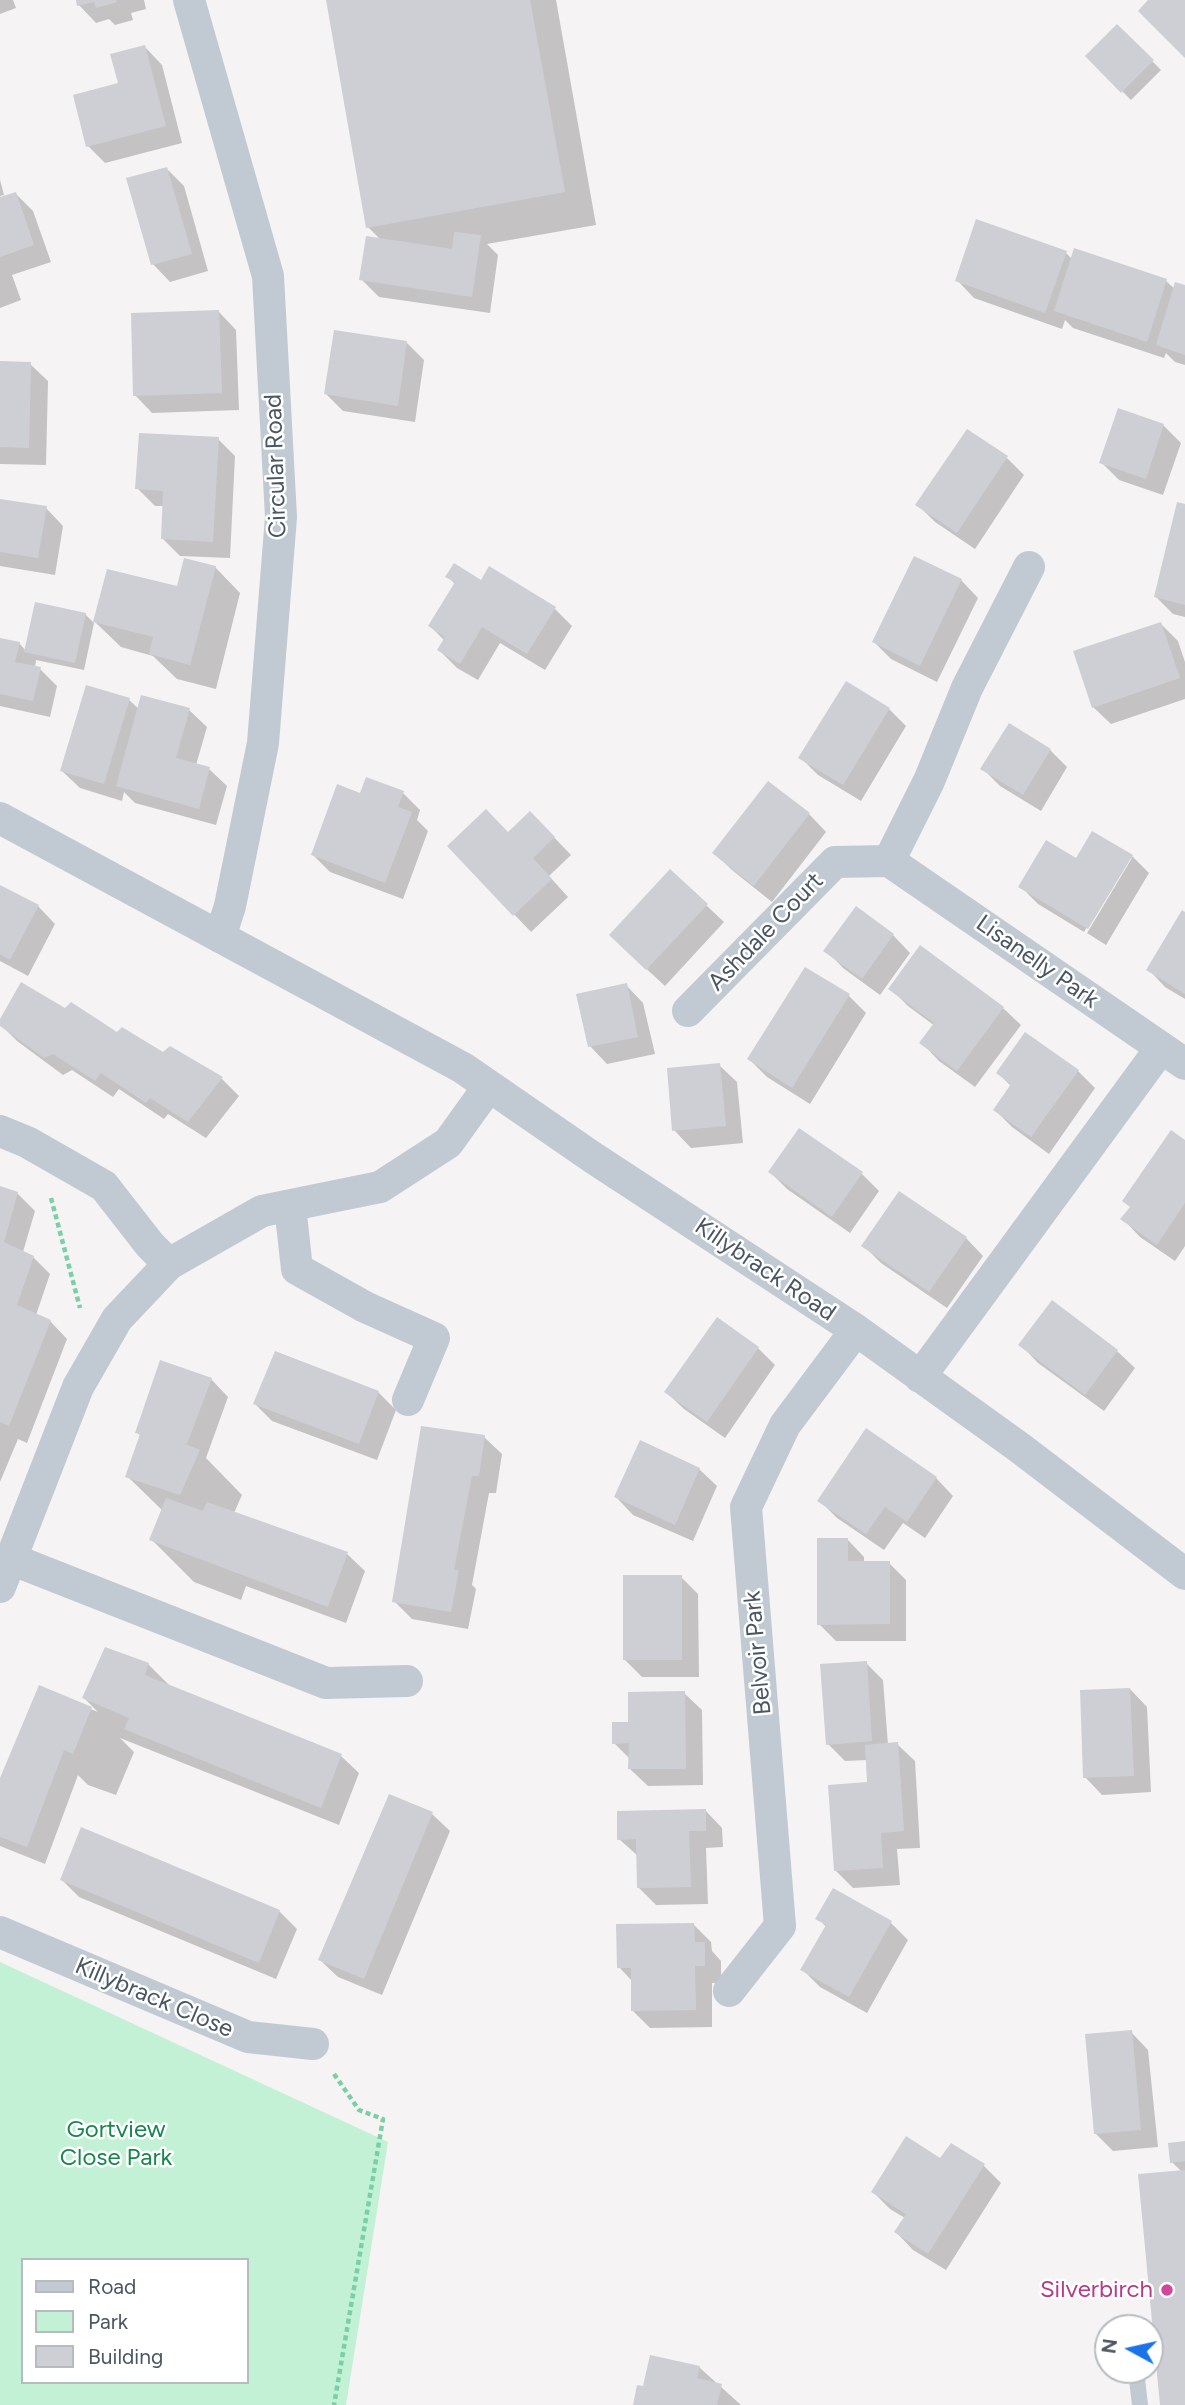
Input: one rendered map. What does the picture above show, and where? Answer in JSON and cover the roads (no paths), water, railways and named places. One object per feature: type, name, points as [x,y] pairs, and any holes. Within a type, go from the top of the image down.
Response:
[{"type":"street","name":"Circular Road","points":[[189,0],[268,276],[281,517],[263,743],[230,906],[220,937]]},
{"type":"street","points":[[890,860],[929,781],[967,688],[1029,567]]},
{"type":"street","name":"Killybrack Road","points":[[0,818],[463,1068],[856,1330],[1020,1448],[1185,1574]]},
{"type":"street","name":"Ashdale Court","points":[[688,1011],[835,862],[890,860]]},
{"type":"street","name":"Lisanelly Park","points":[[890,860],[1173,1056]]},
{"type":"street","points":[[920,1377],[1173,1056]]},
{"type":"street","points":[[407,1681],[326,1683],[6,1573],[78,1387],[117,1319],[169,1264],[262,1211],[380,1187],[448,1143],[489,1086]]},
{"type":"street","points":[[0,1131],[27,1142],[104,1186],[150,1245],[169,1264]]},
{"type":"street","points":[[290,1206],[297,1269],[365,1307],[434,1338],[408,1400]]},
{"type":"street","name":"Belvoir Park","points":[[729,1991],[780,1926],[746,1507],[785,1425],[856,1330]]},
{"type":"street","name":"Killybrack Close","points":[[0,1932],[248,2037],[313,2044]]},
{"type":"lane","points":[[1138,2384],[1140,2405]]},
{"type":"place","name":"Silverbirch","points":[[1167,2290]]},
{"type":"park label","name":"Gortview Close Park","points":[[116,2144]]}]
